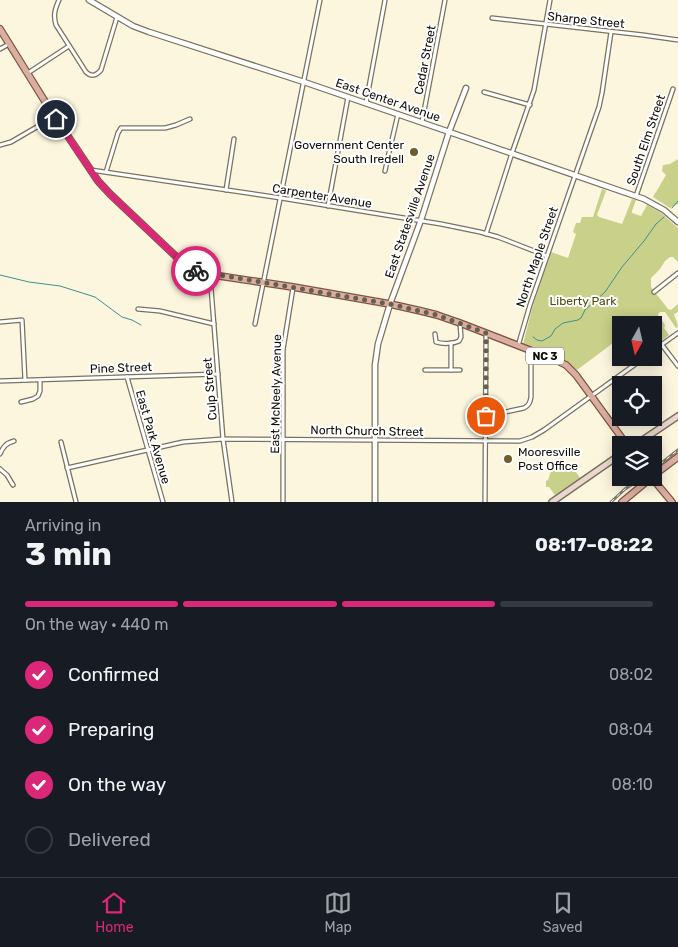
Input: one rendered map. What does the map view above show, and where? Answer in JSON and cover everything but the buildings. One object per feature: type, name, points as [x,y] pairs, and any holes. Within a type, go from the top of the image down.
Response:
[{"type":"main road","name":"NC 3","points":[[0,29],[54,116],[98,181],[192,270],[200,273],[390,304],[437,315],[531,350],[566,365],[576,374],[620,436]]},
{"type":"main road","points":[[648,436],[678,416]]},
{"type":"main road","points":[[662,469],[678,457]]},
{"type":"main road","points":[[552,502],[612,460]]},
{"type":"main road","points":[[622,502],[641,486]]},
{"type":"main road","points":[[659,486],[672,502]]},
{"type":"street","points":[[59,0],[54,12],[56,25],[89,75],[94,76],[101,70],[117,16]]},
{"type":"street","name":"East Center Avenue","points":[[89,0],[133,26],[149,32],[304,82],[636,196],[664,210],[678,222]]},
{"type":"street","points":[[255,324],[320,0]]},
{"type":"street","points":[[366,103],[385,0]]},
{"type":"street","name":"Cedar Street","points":[[422,122],[445,0]]},
{"type":"street","points":[[486,234],[512,153],[530,105],[550,0]]},
{"type":"street","name":"Sharpe Street","points":[[492,18],[678,40]]},
{"type":"street","name":"North Maple Street","points":[[518,346],[599,107],[611,32]]},
{"type":"street","points":[[0,49],[9,44]]},
{"type":"street","points":[[27,73],[69,46]]},
{"type":"street","name":"East Statesville Avenue","points":[[374,502],[376,352],[390,304],[466,88]]},
{"type":"street","name":"South Elm Street","points":[[636,196],[672,89]]},
{"type":"street","points":[[484,92],[530,105]]},
{"type":"street","points":[[328,206],[348,97]]},
{"type":"street","points":[[385,171],[398,114]]},
{"type":"street","points":[[0,145],[11,142],[54,116]]},
{"type":"street","points":[[106,172],[118,133],[122,128],[165,128],[190,119]]},
{"type":"street","points":[[226,190],[234,139]]},
{"type":"street","name":"Carpenter Avenue","points":[[90,170],[421,220],[486,234],[547,256]]},
{"type":"street","points":[[654,292],[678,273]]},
{"type":"street","name":"Culp Street","points":[[210,274],[223,439],[232,502]]},
{"type":"street","name":"East McNeely Avenue","points":[[283,502],[283,350],[293,287]]},
{"type":"street","points":[[138,309],[160,311],[214,324]]},
{"type":"street","points":[[0,322],[22,320],[25,380]]},
{"type":"street","points":[[435,334],[436,342],[456,343],[461,337],[460,323]]},
{"type":"street","points":[[485,502],[486,333]]},
{"type":"street","points":[[678,333],[662,344],[678,366]]},
{"type":"street","points":[[451,343],[451,370]]},
{"type":"street","points":[[486,416],[524,408],[530,403],[531,350]]},
{"type":"street","name":"North Church Street","points":[[68,468],[183,442],[223,439],[520,441],[531,438],[544,430],[633,366]]},
{"type":"street","points":[[425,370],[460,370]]},
{"type":"street","name":"Pine Street","points":[[0,381],[218,374]]},
{"type":"street","name":"East Park Avenue","points":[[127,377],[162,502]]},
{"type":"street","points":[[21,402],[38,396],[40,380]]},
{"type":"street","points":[[0,454],[4,446],[14,441]]},
{"type":"street","points":[[61,442],[76,502]]},
{"type":"street","points":[[0,469],[7,475],[13,485]]},
{"type":"green space","points":[[678,159],[678,204],[670,208],[653,197],[666,175],[662,171],[663,165],[670,164]]},
{"type":"green space","name":"Liberty Park","points":[[602,189],[606,191],[597,215],[599,217],[622,224],[632,199],[636,200],[632,213],[641,216],[647,205],[660,212],[678,228],[678,262],[673,257],[665,261],[651,278],[651,287],[668,309],[671,310],[678,304],[678,312],[674,314],[678,327],[676,328],[665,312],[660,312],[659,316],[612,316],[612,344],[577,370],[563,359],[523,344],[532,309],[551,252],[568,258],[576,234],[573,232],[576,223],[580,223],[582,217],[593,217]]},
{"type":"green space","name":"Liberty Park","points":[[662,320],[664,328],[669,335],[662,340]]},
{"type":"green space","points":[[569,462],[580,478],[555,495],[549,487],[546,487],[546,481],[551,471]]},
{"type":"waterway","points":[[672,208],[678,201]]},
{"type":"waterway","points":[[533,337],[542,341],[551,336],[555,329],[563,323],[581,318],[585,310],[605,292],[622,267],[656,224],[664,217]]},
{"type":"waterway","points":[[0,275],[29,282],[60,286],[95,297],[122,317],[141,325]]},
{"type":"railway","points":[[662,463],[678,450]]},
{"type":"railway","points":[[611,502],[630,486]]},
{"type":"way so far","points":[[196,271],[390,304],[437,315],[486,333],[486,416]]},
{"type":"place","name":"Government Center South Iredell","points":[[414,152]]},
{"type":"place","name":"Mooresville Post Office","points":[[508,459]]},
{"type":"route","points":[[56,119],[98,181],[184,264],[196,271]]}]
